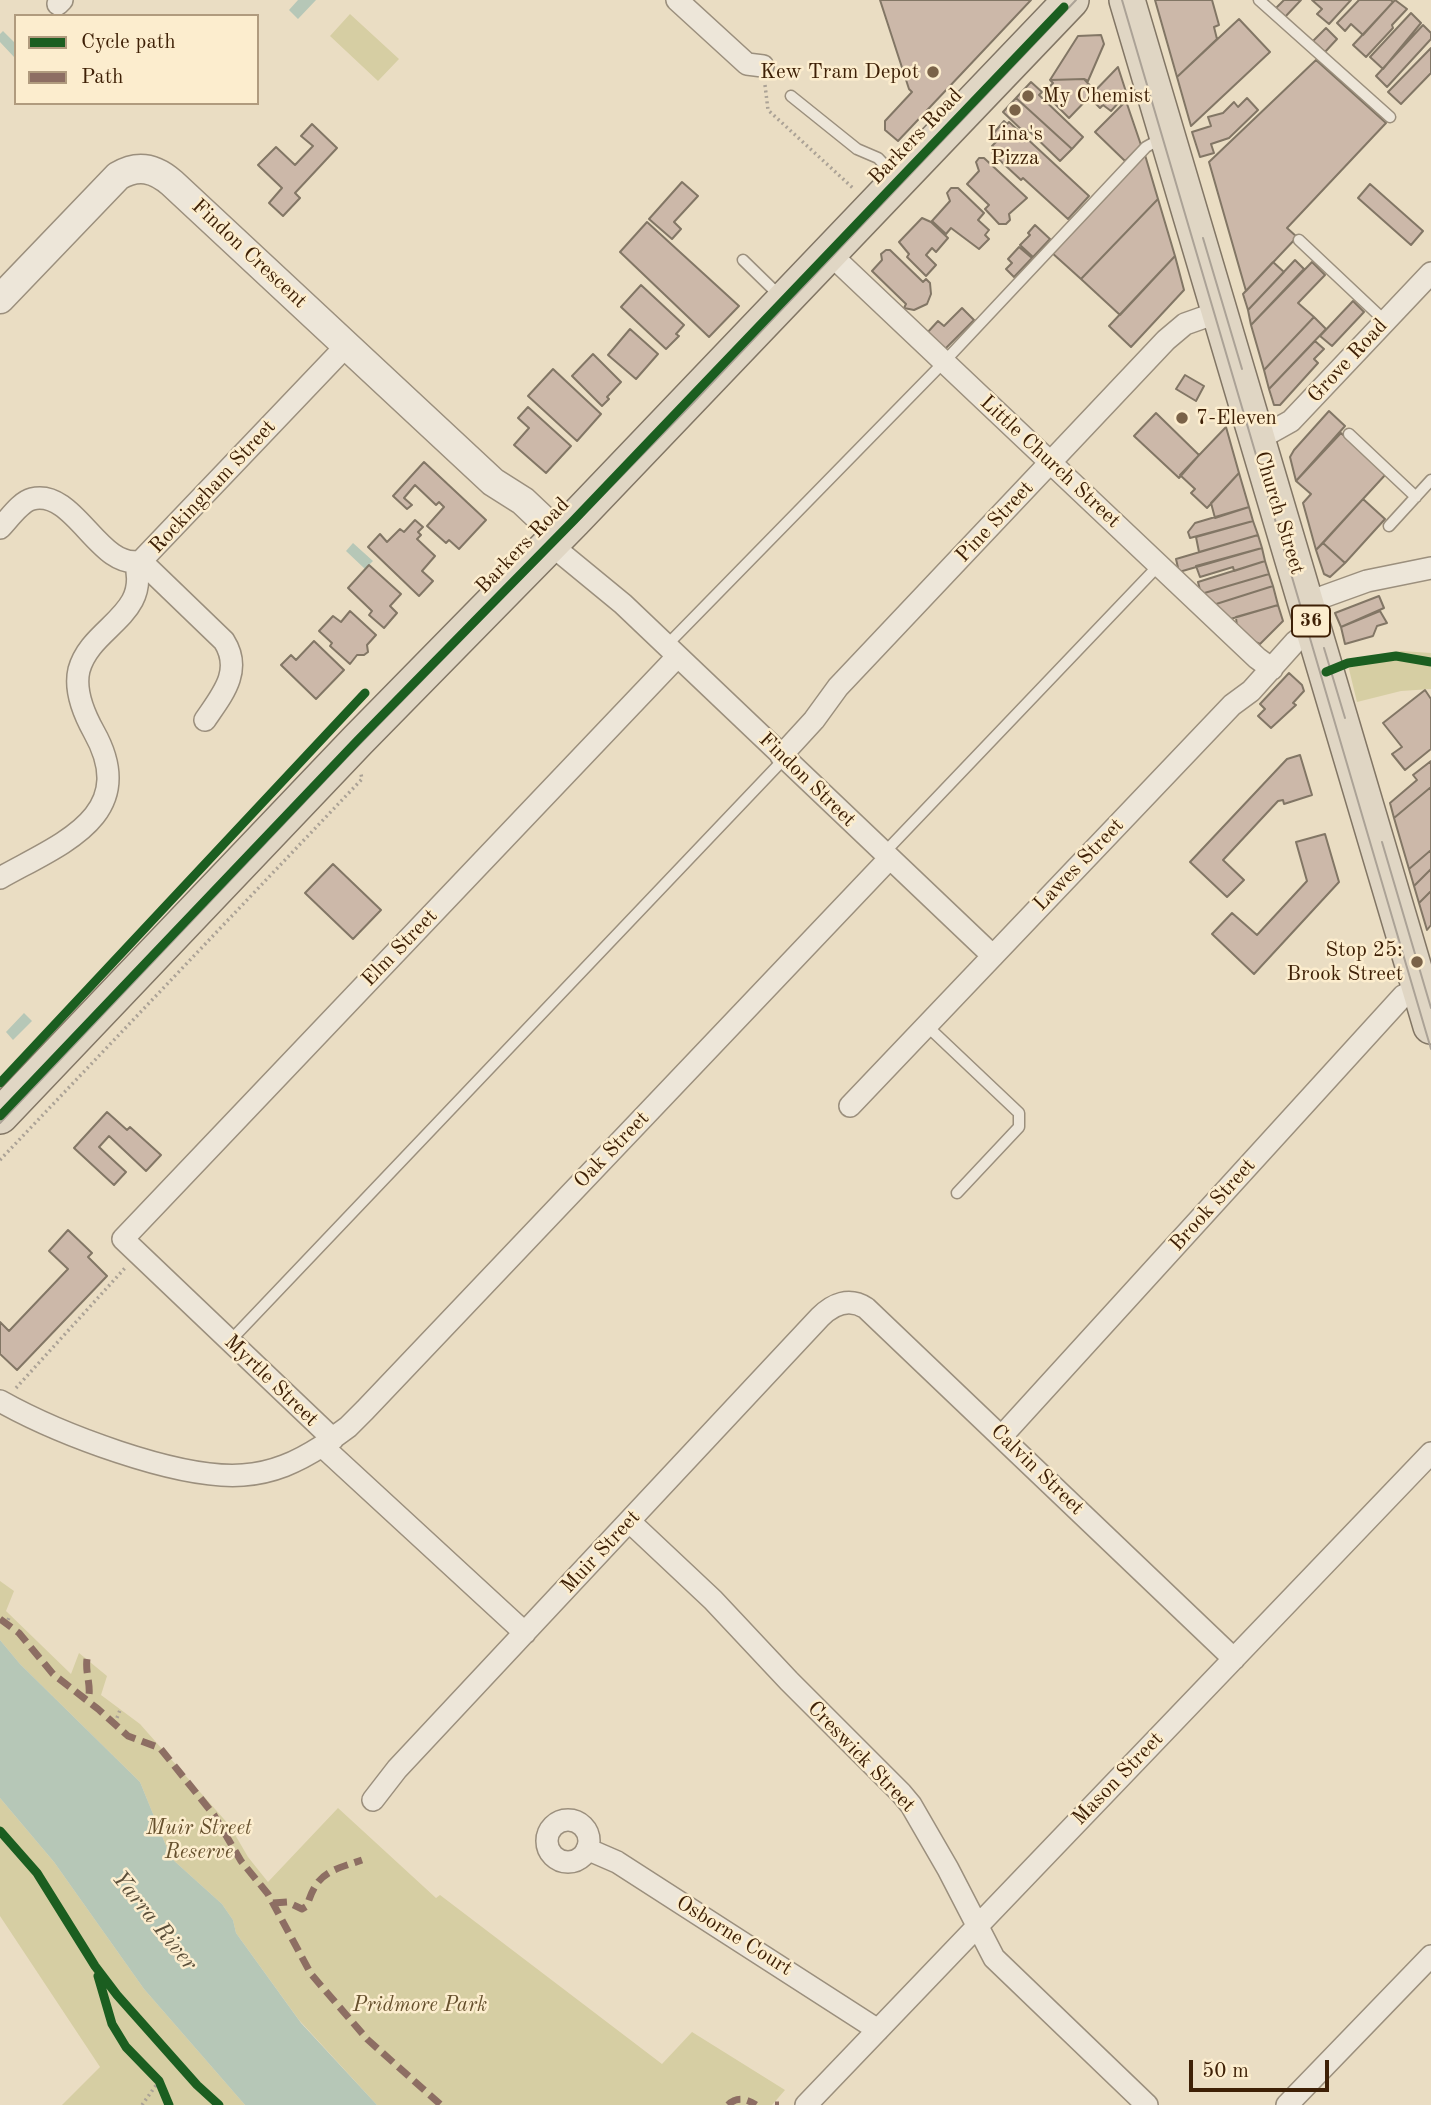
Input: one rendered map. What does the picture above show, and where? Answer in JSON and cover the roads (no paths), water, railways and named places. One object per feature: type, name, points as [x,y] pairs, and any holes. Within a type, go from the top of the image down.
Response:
[{"type":"main road","name":"Barkers Road","points":[[0,1116],[1071,0]]},
{"type":"main road","name":"Church Street","points":[[1127,0],[1309,616],[1425,985],[1431,1026]]},
{"type":"street","points":[[677,0],[747,64],[763,66]]},
{"type":"street","name":"Findon Crescent","points":[[0,299],[118,177],[127,171],[145,168],[155,171],[172,183],[493,482],[514,510],[554,540]]},
{"type":"street","name":"Little Church Street","points":[[829,253],[1257,659],[1272,669]]},
{"type":"street","name":"Grove Road","points":[[1257,440],[1291,421],[1431,273]]},
{"type":"street","name":"Pine Street","points":[[779,754],[814,720],[838,687],[1178,330],[1193,320],[1219,312]]},
{"type":"street","name":"Rockingham Street","points":[[0,528],[24,503],[33,499],[50,499],[116,556],[128,562],[138,561],[347,345]]},
{"type":"street","name":"Findon Street","points":[[554,540],[993,956]]},
{"type":"street","points":[[138,561],[224,641],[232,656],[229,681],[205,720]]},
{"type":"street","points":[[0,878],[51,852],[86,824],[102,804],[109,779],[108,765],[103,747],[81,704],[79,672],[89,651],[135,598],[139,581],[138,561]]},
{"type":"street","points":[[1309,616],[1367,581],[1431,568]]},
{"type":"street","name":"Lawes Street","points":[[850,1106],[1232,705],[1251,691],[1272,669],[1295,642],[1309,616]]},
{"type":"street","name":"Elm Street","points":[[123,1239],[672,652]]},
{"type":"street","name":"Oak Street","points":[[7,1396],[43,1422],[146,1460],[180,1469],[214,1475],[242,1475],[271,1471],[295,1463],[327,1443],[365,1410],[887,856]]},
{"type":"street","name":"Brook Street","points":[[1002,1436],[1403,996],[1425,985]]},
{"type":"street","name":"Myrtle Street","points":[[123,1239],[230,1341],[327,1443],[525,1633]]},
{"type":"street","name":"Calvin Street","points":[[832,1307],[853,1302],[866,1308],[1234,1658]]},
{"type":"street","name":"Muir Street","points":[[373,1800],[397,1769],[832,1307]]},
{"type":"street","name":"Mason Street","points":[[806,2105],[1431,1452]]},
{"type":"street","name":"Creswick Street","points":[[631,1522],[713,1600],[807,1700],[901,1793],[911,1805],[948,1869],[994,1958],[1147,2105]]},
{"type":"street","name":"Osborne Court","points":[[587,1849],[617,1862],[878,2029]]},
{"type":"street","points":[[1287,2105],[1431,1956]]},
{"type":"lane","points":[[1259,0],[1390,117]]},
{"type":"lane","points":[[791,96],[857,149],[878,159],[899,180]]},
{"type":"lane","points":[[672,652],[1146,147],[1167,136]]},
{"type":"lane","points":[[1299,240],[1385,321]]},
{"type":"lane","points":[[743,260],[783,300]]},
{"type":"lane","points":[[1349,434],[1416,497]]},
{"type":"lane","points":[[1389,526],[1431,481]]},
{"type":"lane","points":[[887,856],[1159,565]]},
{"type":"lane","points":[[230,1341],[779,754]]},
{"type":"lane","points":[[926,1026],[1019,1113],[1019,1127],[957,1193]]},
{"type":"water","points":[[298,0],[316,0],[298,19],[289,10]]},
{"type":"water","points":[[3,31],[14,42],[14,57],[0,42],[0,34]]},
{"type":"water","points":[[353,543],[373,561],[365,569],[346,551]]},
{"type":"water","points":[[24,1013],[32,1021],[13,1040],[6,1032]]},
{"type":"water","name":"Yarra River","points":[[0,1640],[20,1664],[140,1782],[171,1858],[222,1904],[233,1920],[236,1933],[301,2023],[377,2105],[245,2105],[144,1989],[54,1862],[0,1798]]},
{"type":"tram line","points":[[0,1123],[350,754],[692,404],[1076,0]]},
{"type":"tram line","points":[[1122,0],[1431,1049]]},
{"type":"tram line","points":[[1203,238],[1242,369]]},
{"type":"tram line","points":[[1324,648],[1345,718]]},
{"type":"tram line","points":[[1382,842],[1431,1008]]},
{"type":"place","name":"Kew Tram Depot","points":[[933,72]]},
{"type":"place","name":"My Chemist","points":[[1028,96]]},
{"type":"place","name":"Lina's Pizza","points":[[1015,110]]},
{"type":"place","name":"7-Eleven","points":[[1182,418]]},
{"type":"place","name":"Stop 25: Brook Street","points":[[1417,962]]},
{"type":"park label","name":"Muir Street Reserve","points":[[199,1840]]},
{"type":"park label","name":"Pridmore Park","points":[[420,2005]]}]
